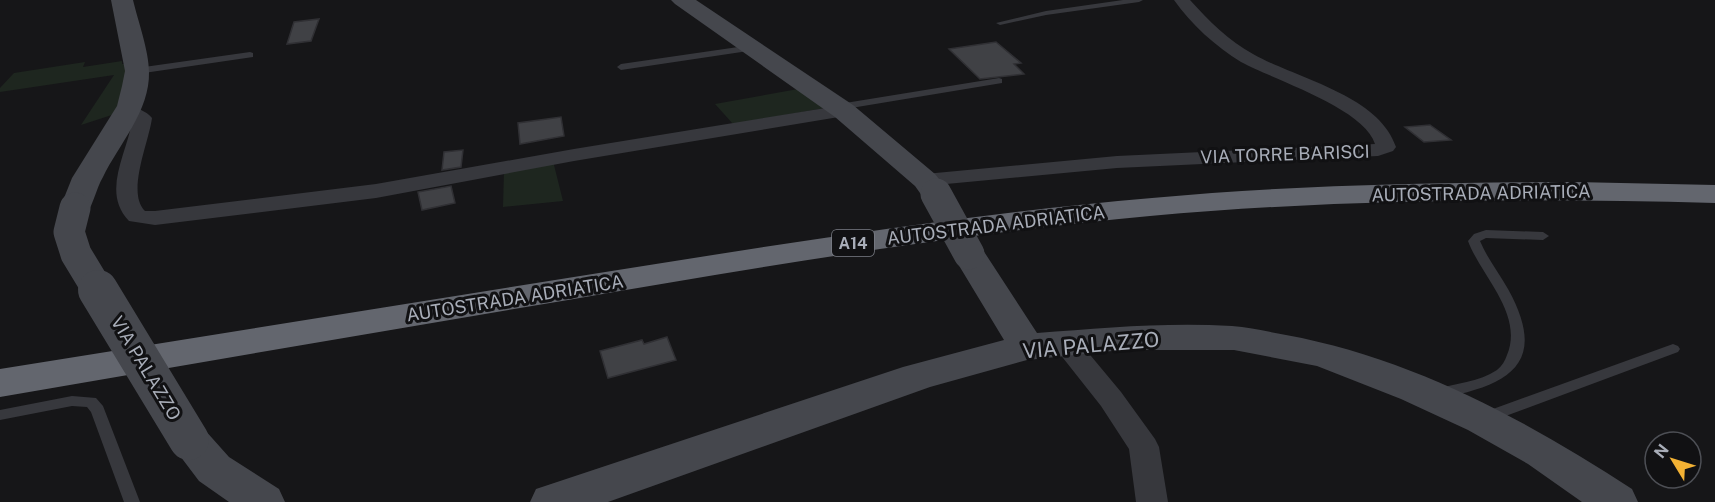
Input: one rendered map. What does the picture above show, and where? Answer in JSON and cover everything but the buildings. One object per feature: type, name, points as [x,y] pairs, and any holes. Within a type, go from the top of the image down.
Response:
[{"type":"highway","name":"AUTOSTRADA ADRIATICA","points":[[0,364],[781,238],[899,221],[1069,201],[1338,181],[1533,177],[1715,181]]},
{"type":"highway","name":"AUTOSTRADA ADRIATICA","points":[[0,383],[750,259],[995,224],[1155,207],[1352,195],[1532,191],[1715,194]]},
{"type":"street","points":[[122,0],[137,71]]},
{"type":"street","points":[[682,0],[841,109],[931,187],[969,254],[1047,345],[1111,399],[1143,447],[1152,502]]},
{"type":"street","name":"VIA TORRE BARISCI","points":[[931,187],[1117,162],[1378,150],[1386,147],[1387,140],[1382,132],[1362,114],[1327,95],[1250,60],[1211,33],[1182,0]]},
{"type":"street","name":"VIA PALAZZO","points":[[137,71],[135,86],[126,112],[87,178],[75,208],[69,232],[76,254],[189,440],[214,469],[264,502]]},
{"type":"street","points":[[126,112],[142,118],[142,129],[134,151],[125,199],[128,208],[138,217],[155,218],[376,190],[841,109]]},
{"type":"street","name":"VIA PALAZZO","points":[[562,501],[917,377],[1047,345],[1122,338],[1243,339],[1324,355],[1483,419],[1544,453],[1616,502]]},
{"type":"lane","points":[[1000,23],[1046,13],[1140,0]]},
{"type":"lane","points":[[621,67],[752,48]]},
{"type":"lane","points":[[137,71],[250,55]]},
{"type":"lane","points":[[841,109],[999,81]]},
{"type":"lane","points":[[1430,396],[1477,385],[1505,372],[1515,356],[1518,334],[1510,304],[1474,241],[1478,236],[1486,234],[1543,236]]},
{"type":"lane","points":[[1483,419],[1673,349]]},
{"type":"lane","points":[[0,415],[72,401],[91,402],[98,410],[132,502]]},
{"type":"shaded area","points":[[122,61],[122,64],[128,64],[118,113],[81,125],[114,75],[0,92],[0,88],[14,73],[85,62],[83,67]]},
{"type":"shaded area","points":[[798,89],[825,108],[733,124],[715,104]]},
{"type":"shaded area","points":[[553,161],[563,201],[503,207],[504,171]]}]
